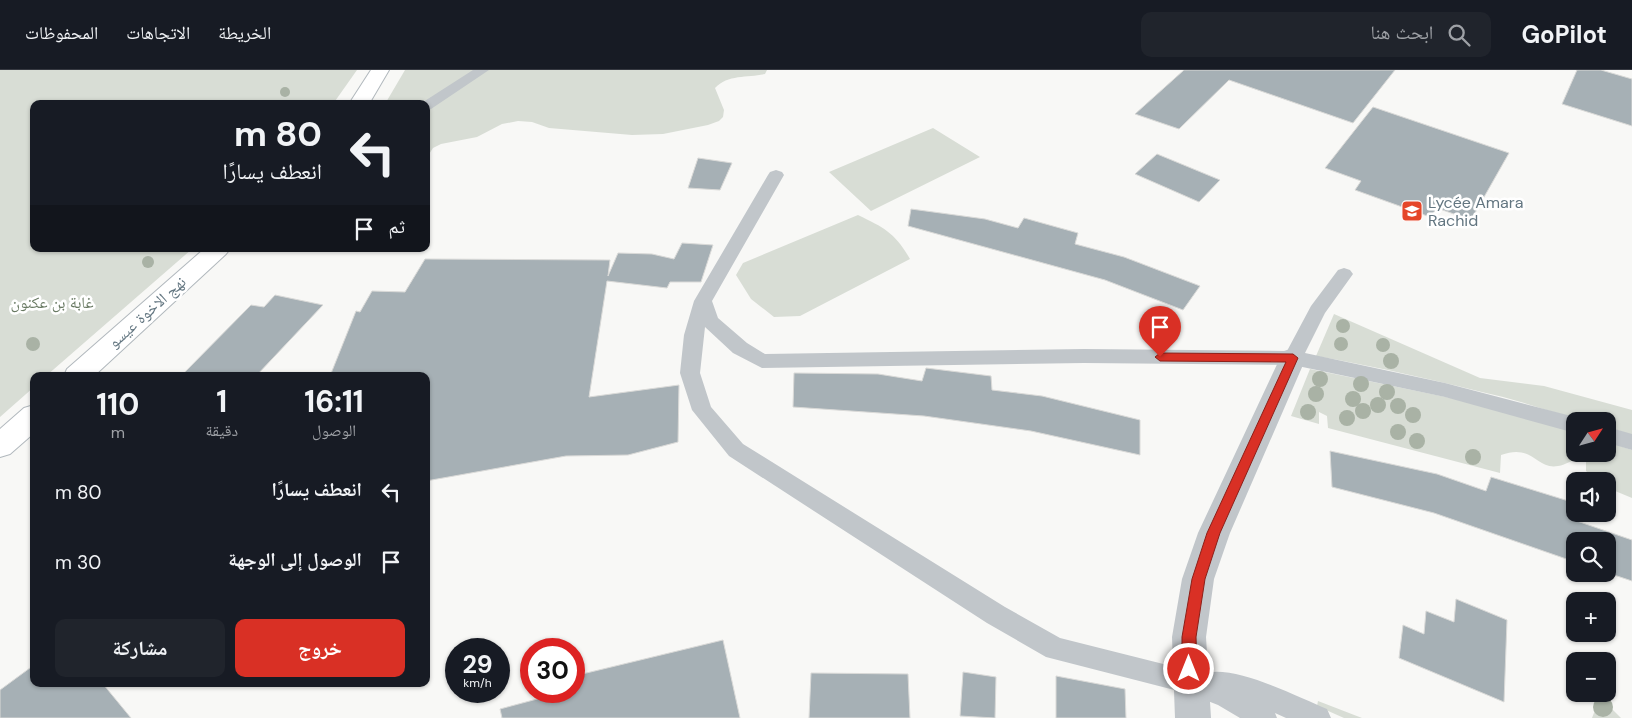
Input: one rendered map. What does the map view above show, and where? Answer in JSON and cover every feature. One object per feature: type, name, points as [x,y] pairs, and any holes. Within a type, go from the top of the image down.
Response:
[{"type":"street","points":[[361,100],[380,70]]},
{"type":"street","name":"نهج الاخوة عيسو","points":[[81,372],[215,252]]},
{"type":"street","points":[[1193,718],[1189,637],[1198,579],[1214,533],[1293,358]]},
{"type":"street","points":[[0,446],[30,420]]},
{"type":"lane","points":[[430,103],[482,70]]},
{"type":"lane","points":[[776,175],[703,300],[693,335],[690,373],[702,410],[736,450],[988,610],[1055,649],[1190,682],[1226,695],[1264,718]]},
{"type":"lane","points":[[1293,358],[1317,310],[1344,274]]},
{"type":"lane","points":[[703,300],[710,322],[740,348],[762,361],[1084,356],[1293,358],[1445,390],[1566,423]]},
{"type":"lane","points":[[1616,437],[1632,442]]},
{"type":"lane","points":[[1190,682],[1225,683],[1242,687],[1318,718]]},
{"type":"green space","name":"غابة بن عكنون","points":[[0,70],[357,70],[336,100],[30,100],[30,252],[189,252],[51,372],[30,372],[30,391],[0,417]]},
{"type":"green space","points":[[405,70],[767,70],[765,74],[726,80],[715,88],[724,110],[723,117],[719,121],[708,125],[663,134],[632,135],[549,128],[532,122],[518,121],[502,124],[477,137],[441,144],[433,148],[430,153],[430,100],[387,100]]},
{"type":"green space","points":[[933,128],[980,157],[871,211],[829,172]]},
{"type":"green space","points":[[858,215],[894,237],[910,259],[800,316],[774,317],[751,299],[736,275],[743,263]]},
{"type":"green space","points":[[1334,314],[1480,378],[1544,386],[1632,410],[1632,435],[1616,430],[1616,412],[1566,412],[1566,415],[1503,397],[1387,370],[1316,356]]},
{"type":"green space","points":[[1310,369],[1475,403],[1566,429],[1566,462],[1569,462],[1551,466],[1527,454],[1512,452],[1501,455],[1500,473],[1328,428],[1327,416],[1319,412],[1319,424],[1291,416]]},
{"type":"green space","points":[[1616,445],[1632,450],[1632,498],[1616,491],[1616,472],[1586,471],[1586,462],[1616,462]]},
{"type":"green space","points":[[1318,701],[1362,718],[1344,718],[1317,706]]},
{"type":"green space","points":[[1598,702],[1605,702],[1621,718],[1592,718]]},
{"type":"building","points":[[1184,70],[1395,70],[1353,123],[1229,80],[1179,129],[1135,114]]},
{"type":"building","points":[[1577,70],[1601,70],[1632,79],[1632,126],[1562,104]]},
{"type":"building","points":[[1373,107],[1509,153],[1471,220],[1437,208],[1430,217],[1355,190],[1361,181],[1325,168]]},
{"type":"building","points":[[1157,154],[1220,180],[1199,202],[1135,174]]},
{"type":"building","points":[[698,158],[732,163],[720,190],[688,188]]},
{"type":"building","points":[[911,209],[985,219],[1018,228],[1024,218],[1078,233],[1075,244],[1124,257],[1200,286],[1183,310],[1105,280],[908,226]]},
{"type":"building","points":[[682,243],[713,245],[701,282],[670,282],[667,288],[607,281],[589,397],[679,385],[678,442],[628,455],[566,456],[430,480],[430,372],[332,372],[356,311],[360,312],[372,291],[405,292],[425,259],[610,260],[608,276],[618,253],[652,254],[674,259]]},
{"type":"building","points":[[275,295],[323,305],[260,372],[185,372],[251,305],[264,307]]},
{"type":"building","points":[[926,368],[991,376],[992,390],[1042,396],[1140,420],[1140,455],[1031,431],[924,416],[793,407],[794,373],[878,374],[922,381]]},
{"type":"building","points":[[1330,451],[1437,474],[1486,491],[1491,477],[1566,500],[1566,522],[1580,522],[1609,532],[1566,532],[1566,559],[1434,513],[1332,487]]},
{"type":"building","points":[[1616,534],[1632,540],[1632,581],[1616,576]]},
{"type":"building","points":[[1456,599],[1507,620],[1504,702],[1399,658],[1403,625],[1424,634],[1426,611],[1454,622]]},
{"type":"building","points":[[723,640],[740,718],[502,718],[500,709],[522,703],[585,703],[585,673]]},
{"type":"building","points":[[30,668],[30,687],[105,687],[131,718],[0,718],[0,690]]},
{"type":"building","points":[[963,672],[996,677],[995,718],[960,716]]},
{"type":"building","points":[[811,673],[908,674],[910,718],[809,718]]},
{"type":"building","points":[[1056,676],[1125,689],[1126,718],[1056,718]]},
{"type":"place","name":"Lycée Amara Rachid","points":[[1412,211]]},
{"type":"route","points":[[1160,357],[1293,358],[1214,533],[1198,579],[1189,637],[1189,669]]}]
